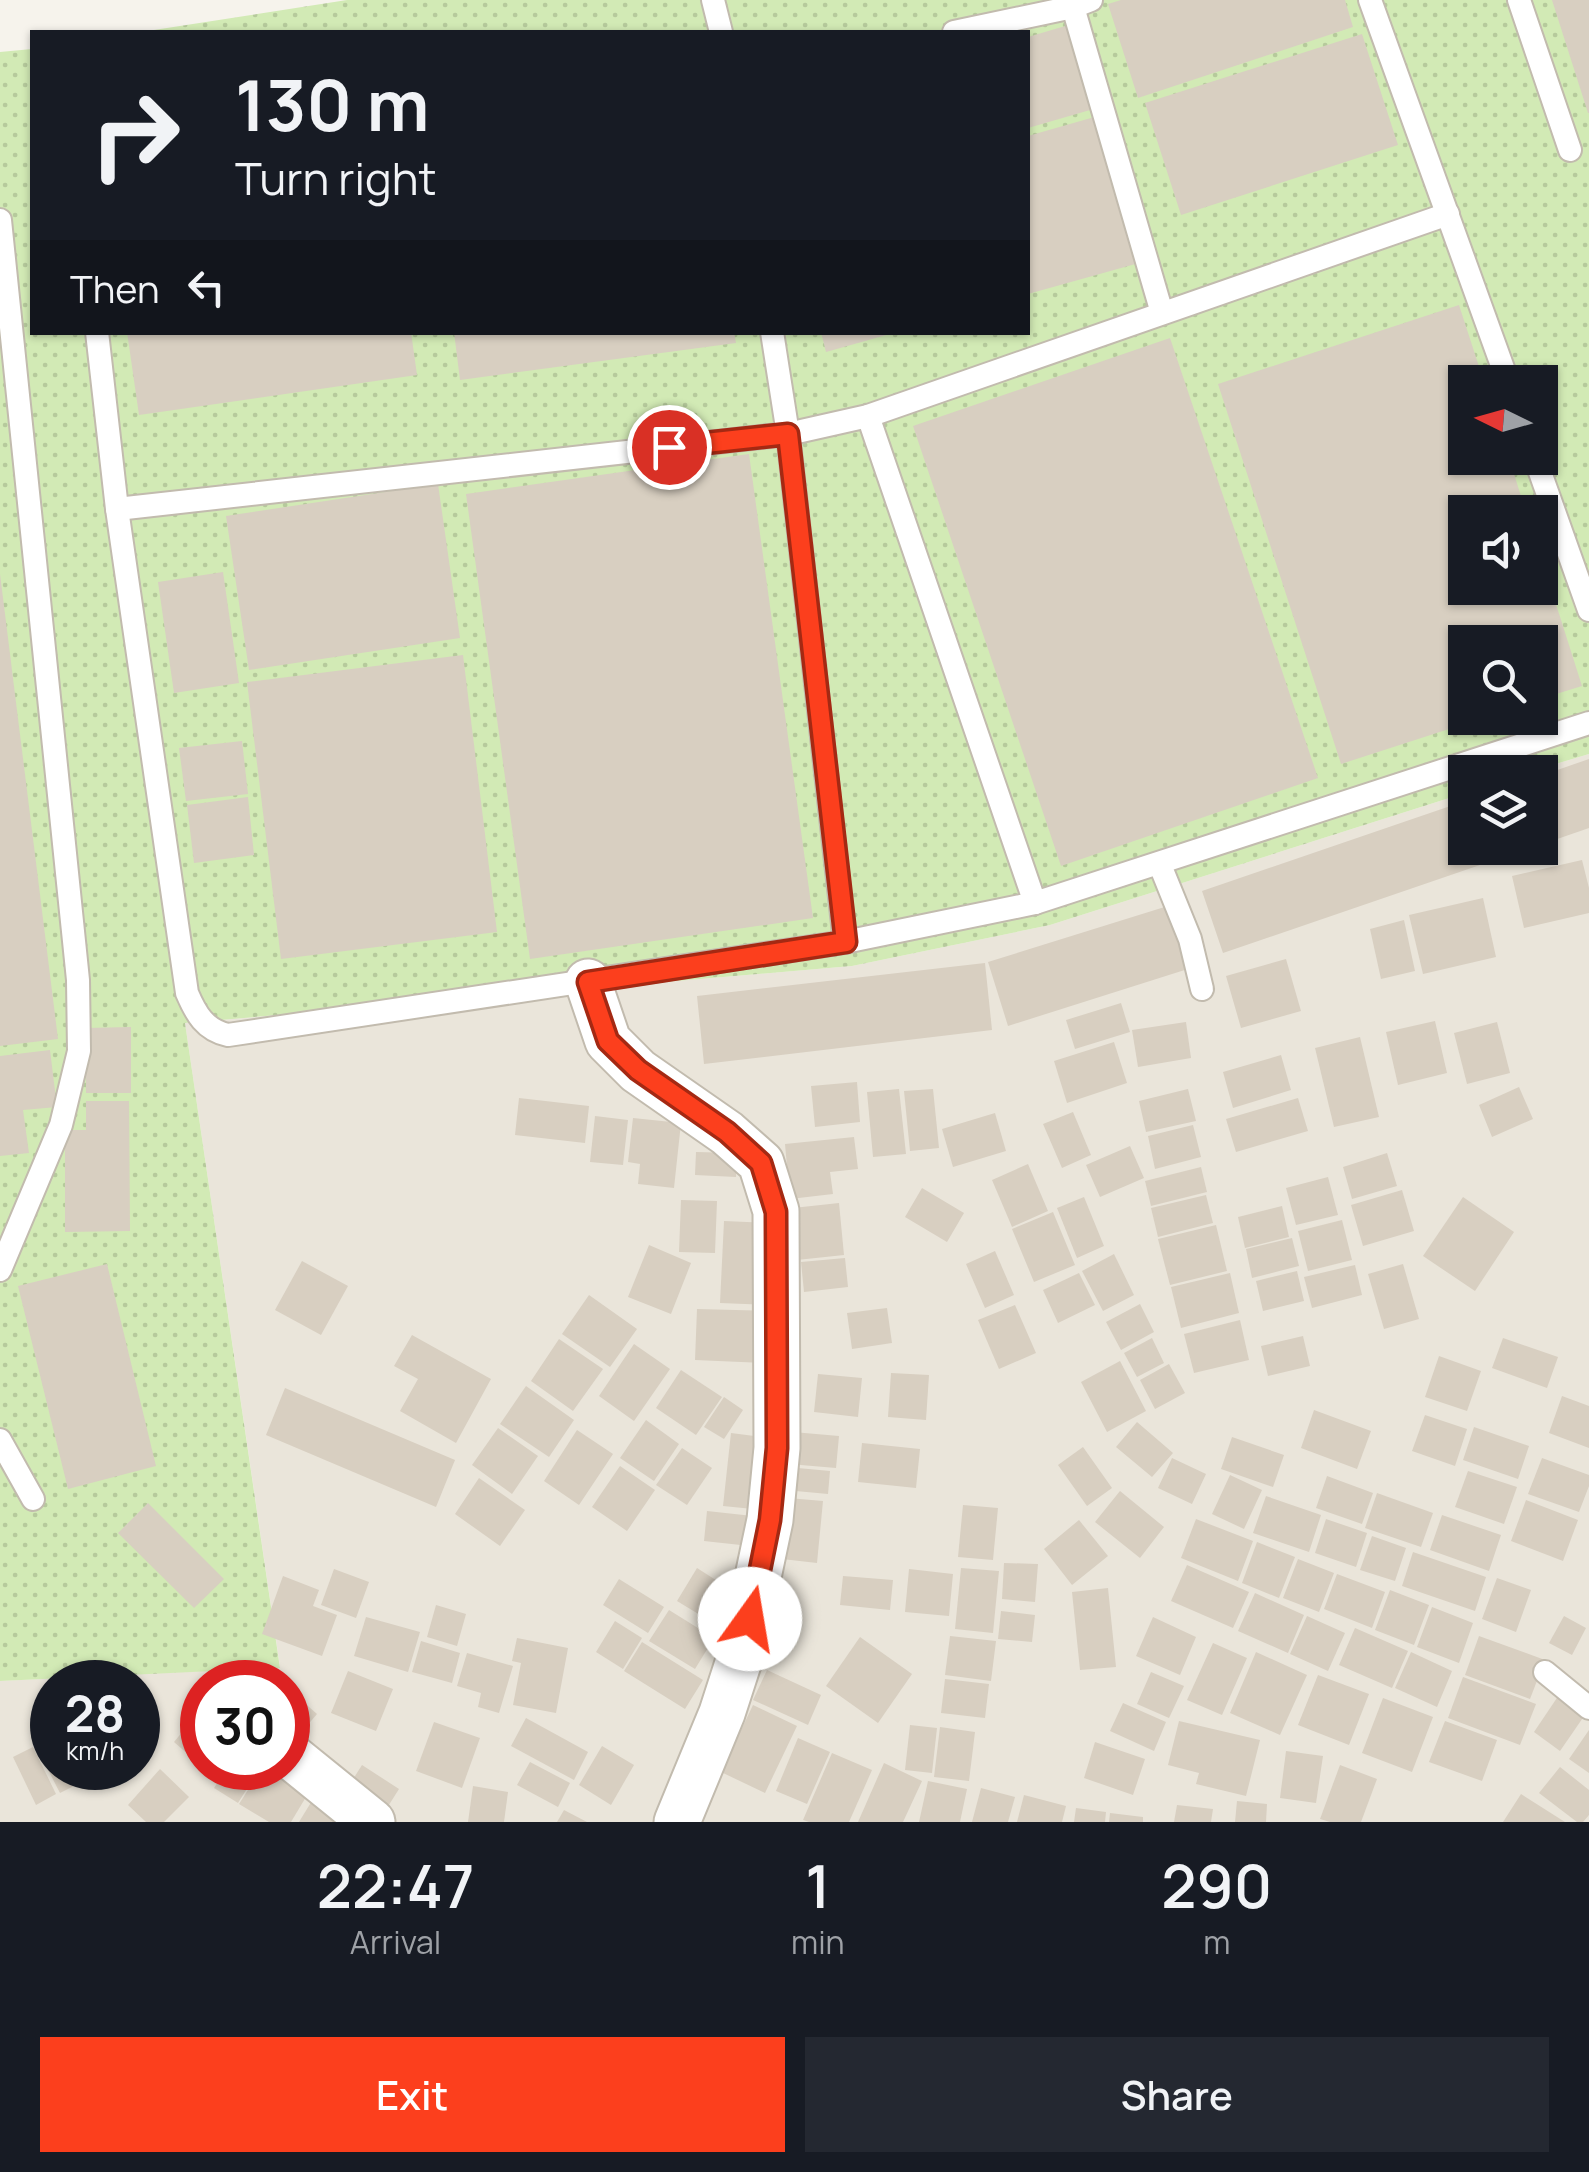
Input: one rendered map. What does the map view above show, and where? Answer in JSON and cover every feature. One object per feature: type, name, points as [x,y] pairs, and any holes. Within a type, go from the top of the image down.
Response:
[{"type":"street","points":[[588,982],[608,1041],[638,1070],[727,1132],[761,1163],[776,1212],[777,1448],[770,1520],[743,1648],[722,1713],[676,1822]]},
{"type":"street","points":[[310,1772],[372,1822]]},
{"type":"lane","points":[[713,0],[720,30]]},
{"type":"lane","points":[[1370,0],[1502,365]]},
{"type":"lane","points":[[1519,0],[1570,150]]},
{"type":"lane","points":[[963,30],[1082,4],[1162,313]]},
{"type":"lane","points":[[118,509],[788,434],[868,416],[1448,214]]},
{"type":"lane","points":[[0,220],[78,980],[78,1051],[61,1126],[0,1270]]},
{"type":"lane","points":[[98,335],[118,509],[186,994],[207,1026],[228,1035],[846,942],[1035,903],[1589,723]]},
{"type":"lane","points":[[772,335],[788,434],[846,942]]},
{"type":"lane","points":[[868,416],[1035,903]]},
{"type":"lane","points":[[1541,475],[1589,610]]},
{"type":"lane","points":[[1160,864],[1190,939],[1202,989]]},
{"type":"lane","points":[[0,1440],[33,1498]]},
{"type":"lane","points":[[1544,1672],[1589,1708]]},
{"type":"shaded area","points":[[1589,754],[1589,1822],[0,1822],[0,1681],[30,1680],[30,1790],[160,1790],[160,1673],[180,1672],[180,1790],[310,1790],[310,1660],[279,1660],[185,1023],[852,966],[1050,925],[1448,798],[1448,865],[1558,865],[1558,763]]},
{"type":"green space","points":[[347,0],[1589,0],[1589,754],[1558,763],[1558,755],[1448,755],[1448,798],[1050,925],[852,966],[185,1023],[279,1660],[180,1660],[180,1673],[160,1674],[160,1660],[30,1660],[30,1680],[0,1681],[0,52],[30,49],[30,335],[1030,335],[1030,30],[154,30]]},
{"type":"building","points":[[1121,0],[1345,0],[1353,27],[1138,98],[1108,4]]},
{"type":"building","points":[[1552,0],[1589,0],[1589,113],[1588,113]]},
{"type":"building","points":[[1072,24],[1097,108],[1030,127],[1030,36]]},
{"type":"building","points":[[1362,34],[1398,145],[1181,215],[1145,103]]},
{"type":"building","points":[[1098,116],[1139,263],[1030,293],[1030,135]]},
{"type":"building","points":[[1459,305],[1478,365],[1448,365],[1448,475],[1514,475],[1521,495],[1448,495],[1448,605],[1556,605],[1582,686],[1558,693],[1558,625],[1448,625],[1448,729],[1341,764],[1218,384]]},
{"type":"building","points":[[127,335],[411,335],[417,375],[139,415]]},
{"type":"building","points":[[454,335],[735,335],[736,343],[460,380]]},
{"type":"building","points":[[822,335],[886,335],[826,352]]},
{"type":"building","points":[[1170,338],[1318,778],[1061,866],[913,426]]},
{"type":"building","points":[[749,454],[813,918],[530,959],[466,494]]},
{"type":"building","points":[[438,484],[460,638],[249,670],[226,516]]},
{"type":"building","points":[[223,572],[239,683],[174,693],[158,582]]},
{"type":"building","points":[[0,574],[58,1039],[0,1046]]},
{"type":"building","points":[[463,655],[497,932],[281,959],[247,682]]},
{"type":"building","points":[[242,741],[248,794],[186,801],[179,748]]},
{"type":"building","points":[[1589,759],[1589,828],[1558,839],[1558,770]]},
{"type":"building","points":[[248,797],[254,855],[194,863],[187,805]]},
{"type":"building","points":[[1448,807],[1448,865],[1480,865],[1223,953],[1202,891]]},
{"type":"building","points":[[1582,860],[1589,888],[1589,913],[1524,928],[1512,876]]},
{"type":"building","points":[[1483,898],[1496,957],[1423,974],[1409,915]]},
{"type":"building","points":[[1171,905],[1191,968],[1008,1026],[988,962]]},
{"type":"building","points":[[1404,920],[1415,971],[1381,979],[1370,929]]},
{"type":"building","points":[[1286,959],[1301,1011],[1241,1028],[1226,976]]},
{"type":"building","points":[[985,963],[992,1030],[704,1064],[697,996]]},
{"type":"building","points":[[1121,1003],[1130,1032],[1075,1049],[1066,1020]]},
{"type":"building","points":[[1435,1021],[1447,1073],[1398,1085],[1386,1032]]},
{"type":"building","points":[[1186,1022],[1191,1058],[1138,1067],[1132,1030]]},
{"type":"building","points":[[1497,1022],[1510,1073],[1467,1084],[1454,1033]]},
{"type":"building","points":[[131,1027],[131,1093],[86,1093],[86,1028]]},
{"type":"building","points":[[1360,1037],[1379,1117],[1334,1127],[1315,1048]]},
{"type":"building","points":[[1114,1042],[1127,1083],[1067,1103],[1054,1061]]},
{"type":"building","points":[[50,1050],[57,1107],[23,1110],[29,1153],[0,1156],[0,1056]]},
{"type":"building","points":[[1281,1055],[1291,1090],[1233,1108],[1223,1072]]},
{"type":"building","points":[[857,1082],[860,1122],[815,1127],[811,1086]]},
{"type":"building","points":[[1519,1087],[1533,1119],[1492,1137],[1479,1105]]},
{"type":"building","points":[[899,1089],[906,1154],[873,1157],[867,1092]]},
{"type":"building","points":[[933,1089],[939,1148],[910,1151],[904,1091]]},
{"type":"building","points":[[1188,1089],[1196,1121],[1146,1132],[1139,1101]]},
{"type":"building","points":[[519,1098],[589,1106],[585,1143],[515,1135]]},
{"type":"building","points":[[1298,1098],[1308,1131],[1236,1152],[1226,1119]]},
{"type":"building","points":[[86,1101],[129,1101],[130,1231],[65,1232],[65,1130],[86,1130]]},
{"type":"building","points":[[1073,1112],[1091,1155],[1062,1168],[1043,1124]]},
{"type":"building","points":[[995,1113],[1006,1151],[953,1167],[942,1129]]},
{"type":"building","points":[[595,1116],[628,1120],[623,1165],[590,1162]]},
{"type":"building","points":[[633,1118],[681,1123],[674,1188],[638,1184],[640,1164],[628,1162]]},
{"type":"building","points":[[1193,1125],[1201,1157],[1155,1169],[1148,1136]]},
{"type":"building","points":[[854,1137],[858,1169],[830,1172],[833,1194],[790,1199],[785,1144]]},
{"type":"building","points":[[1130,1146],[1144,1178],[1100,1197],[1086,1165]]},
{"type":"building","points":[[696,1152],[737,1153],[736,1177],[695,1175]]},
{"type":"building","points":[[1387,1153],[1397,1186],[1352,1199],[1343,1167]]},
{"type":"building","points":[[1028,1164],[1048,1211],[1012,1227],[992,1180]]},
{"type":"building","points":[[1201,1167],[1207,1192],[1151,1206],[1145,1181]]},
{"type":"building","points":[[1328,1177],[1338,1215],[1296,1225],[1286,1188]]},
{"type":"building","points":[[922,1188],[964,1213],[947,1242],[905,1217]]},
{"type":"building","points":[[1402,1190],[1414,1231],[1363,1246],[1351,1205]]},
{"type":"building","points":[[1206,1195],[1213,1223],[1158,1237],[1151,1208]]},
{"type":"building","points":[[1084,1197],[1104,1246],[1077,1258],[1057,1208]]},
{"type":"building","points":[[1463,1197],[1514,1232],[1475,1291],[1423,1256]]},
{"type":"building","points":[[681,1200],[717,1201],[715,1253],[679,1252]]},
{"type":"building","points":[[839,1203],[844,1255],[797,1260],[793,1208]]},
{"type":"building","points":[[1282,1206],[1289,1237],[1245,1248],[1238,1217]]},
{"type":"building","points":[[1053,1212],[1075,1265],[1034,1282],[1012,1229]]},
{"type":"building","points":[[1342,1220],[1352,1260],[1308,1271],[1298,1231]]},
{"type":"building","points":[[724,1221],[773,1223],[770,1305],[720,1303]]},
{"type":"building","points":[[1216,1225],[1227,1271],[1170,1285],[1158,1239]]},
{"type":"building","points":[[1292,1238],[1299,1266],[1252,1278],[1246,1249]]},
{"type":"building","points":[[649,1245],[691,1263],[671,1314],[628,1297]]},
{"type":"building","points":[[995,1251],[1014,1295],[985,1308],[966,1264]]},
{"type":"building","points":[[1114,1254],[1134,1295],[1103,1311],[1082,1271]]},
{"type":"building","points":[[845,1258],[848,1287],[804,1292],[801,1262]]},
{"type":"building","points":[[302,1261],[348,1286],[321,1335],[275,1310]]},
{"type":"building","points":[[107,1264],[156,1466],[68,1489],[18,1286]]},
{"type":"building","points":[[1403,1264],[1419,1319],[1384,1329],[1368,1274]]},
{"type":"building","points":[[1355,1265],[1362,1295],[1312,1308],[1304,1277]]},
{"type":"building","points":[[1297,1271],[1304,1301],[1263,1311],[1256,1281]]},
{"type":"building","points":[[1079,1273],[1095,1305],[1058,1323],[1043,1290]]},
{"type":"building","points":[[1230,1273],[1239,1313],[1181,1328],[1171,1287]]},
{"type":"building","points":[[589,1295],[637,1329],[610,1367],[562,1334]]},
{"type":"building","points":[[1140,1304],[1154,1332],[1121,1350],[1106,1322]]},
{"type":"building","points":[[1015,1305],[1036,1353],[999,1369],[978,1320]]},
{"type":"building","points":[[887,1308],[892,1343],[852,1349],[847,1313]]},
{"type":"building","points":[[697,1309],[769,1311],[767,1363],[695,1360]]},
{"type":"building","points":[[1240,1320],[1249,1360],[1194,1373],[1184,1334]]},
{"type":"building","points":[[412,1335],[491,1379],[456,1443],[400,1411],[418,1379],[394,1366]]},
{"type":"building","points":[[1303,1336],[1310,1366],[1268,1376],[1261,1346]]},
{"type":"building","points":[[1152,1338],[1164,1363],[1137,1377],[1124,1353]]},
{"type":"building","points":[[1503,1338],[1558,1357],[1547,1388],[1492,1368]]},
{"type":"building","points":[[559,1339],[603,1369],[573,1411],[531,1381]]},
{"type":"building","points":[[634,1344],[670,1369],[634,1421],[599,1396]]},
{"type":"building","points":[[1439,1356],[1481,1371],[1467,1411],[1425,1397]]},
{"type":"building","points":[[1120,1361],[1146,1411],[1107,1432],[1081,1382]]},
{"type":"building","points":[[1169,1364],[1185,1393],[1155,1409],[1140,1380]]},
{"type":"building","points":[[681,1370],[722,1397],[696,1435],[656,1408]]},
{"type":"building","points":[[891,1373],[929,1375],[926,1420],[888,1417]]},
{"type":"building","points":[[818,1374],[862,1378],[858,1417],[814,1412]]},
{"type":"building","points":[[526,1386],[574,1420],[549,1457],[500,1424]]},
{"type":"building","points":[[285,1388],[455,1460],[436,1507],[266,1435]]},
{"type":"building","points":[[1562,1396],[1589,1406],[1589,1448],[1549,1433]]},
{"type":"building","points":[[724,1397],[743,1410],[724,1439],[704,1427]]},
{"type":"building","points":[[1314,1410],[1371,1431],[1357,1469],[1301,1448]]},
{"type":"building","points":[[1425,1415],[1467,1429],[1455,1466],[1412,1451]]},
{"type":"building","points":[[646,1420],[679,1444],[654,1481],[620,1458]]},
{"type":"building","points":[[1137,1422],[1173,1453],[1152,1477],[1116,1447]]},
{"type":"building","points":[[1474,1427],[1529,1446],[1518,1479],[1463,1460]]},
{"type":"building","points":[[498,1428],[538,1456],[512,1494],[472,1465]]},
{"type":"building","points":[[577,1430],[613,1454],[579,1505],[544,1481]]},
{"type":"building","points":[[793,1432],[839,1436],[836,1468],[789,1464]]},
{"type":"building","points":[[731,1433],[770,1438],[763,1510],[723,1506]]},
{"type":"building","points":[[1232,1437],[1284,1455],[1273,1487],[1221,1469]]},
{"type":"building","points":[[862,1443],[920,1449],[916,1488],[858,1482]]},
{"type":"building","points":[[1083,1447],[1112,1488],[1087,1506],[1058,1465]]},
{"type":"building","points":[[682,1448],[712,1468],[687,1505],[656,1485]]},
{"type":"building","points":[[1172,1458],[1206,1474],[1192,1504],[1158,1488]]},
{"type":"building","points":[[1542,1458],[1589,1475],[1579,1512],[1528,1494]]},
{"type":"building","points":[[620,1466],[655,1490],[627,1531],[592,1507]]},
{"type":"building","points":[[787,1467],[830,1471],[828,1494],[785,1490]]},
{"type":"building","points":[[1468,1471],[1517,1487],[1504,1524],[1455,1507]]},
{"type":"building","points":[[1230,1475],[1262,1490],[1244,1529],[1212,1514]]},
{"type":"building","points":[[1327,1476],[1373,1493],[1362,1524],[1316,1508]]},
{"type":"building","points":[[479,1478],[525,1510],[500,1546],[455,1514]]},
{"type":"building","points":[[1120,1491],[1164,1527],[1140,1558],[1095,1522]]},
{"type":"building","points":[[1377,1493],[1433,1513],[1421,1547],[1365,1528]]},
{"type":"building","points":[[1266,1496],[1321,1515],[1309,1552],[1253,1533]]},
{"type":"building","points":[[788,1498],[823,1501],[817,1563],[782,1559]]},
{"type":"building","points":[[1526,1500],[1578,1520],[1563,1561],[1511,1541]]},
{"type":"building","points":[[148,1503],[224,1579],[194,1608],[118,1533]]},
{"type":"building","points":[[963,1505],[998,1508],[993,1560],[958,1557]]},
{"type":"building","points":[[707,1511],[762,1517],[759,1547],[704,1541]]},
{"type":"building","points":[[1442,1515],[1501,1535],[1489,1571],[1430,1550]]},
{"type":"building","points":[[1196,1519],[1253,1541],[1238,1581],[1181,1558]]},
{"type":"building","points":[[1326,1519],[1367,1533],[1356,1567],[1315,1553]]},
{"type":"building","points":[[1079,1520],[1108,1556],[1072,1585],[1044,1549]]},
{"type":"building","points":[[1372,1536],[1406,1548],[1395,1581],[1360,1570]]},
{"type":"building","points":[[1257,1542],[1295,1557],[1279,1598],[1242,1583]]},
{"type":"building","points":[[1413,1552],[1486,1577],[1475,1611],[1402,1586]]},
{"type":"building","points":[[1298,1559],[1334,1573],[1319,1612],[1283,1598]]},
{"type":"building","points":[[1004,1563],[1038,1564],[1035,1602],[1002,1599]]},
{"type":"building","points":[[1187,1565],[1249,1592],[1233,1628],[1171,1601]]},
{"type":"building","points":[[697,1568],[747,1600],[728,1632],[677,1601]]},
{"type":"building","points":[[961,1568],[999,1571],[993,1633],[955,1629]]},
{"type":"building","points":[[334,1569],[369,1582],[356,1618],[321,1605]]},
{"type":"building","points":[[909,1569],[953,1574],[949,1616],[905,1612]]},
{"type":"building","points":[[1337,1574],[1385,1592],[1372,1628],[1324,1609]]},
{"type":"building","points":[[283,1576],[319,1590],[313,1606],[337,1615],[322,1656],[262,1634]]},
{"type":"building","points":[[843,1576],[893,1580],[890,1610],[840,1605]]},
{"type":"building","points":[[1497,1578],[1531,1590],[1516,1632],[1482,1619]]},
{"type":"building","points":[[619,1579],[664,1607],[648,1633],[603,1605]]},
{"type":"building","points":[[1108,1588],[1116,1667],[1080,1670],[1072,1592]]},
{"type":"building","points":[[1390,1590],[1429,1605],[1414,1645],[1375,1630]]},
{"type":"building","points":[[1255,1593],[1304,1615],[1288,1653],[1238,1631]]},
{"type":"building","points":[[436,1605],[466,1614],[457,1646],[427,1637]]},
{"type":"building","points":[[1432,1607],[1473,1623],[1459,1663],[1417,1647]]},
{"type":"building","points":[[669,1610],[714,1638],[695,1669],[649,1641]]},
{"type":"building","points":[[1001,1611],[1035,1615],[1032,1642],[998,1639]]},
{"type":"building","points":[[1307,1616],[1345,1633],[1328,1671],[1290,1654]]},
{"type":"building","points":[[1564,1616],[1586,1628],[1572,1655],[1549,1643]]},
{"type":"building","points":[[366,1617],[420,1632],[408,1672],[354,1656]]},
{"type":"building","points":[[1153,1617],[1196,1637],[1180,1675],[1136,1656]]},
{"type":"building","points":[[615,1621],[642,1638],[623,1669],[596,1652]]},
{"type":"building","points":[[1355,1628],[1408,1651],[1392,1688],[1339,1665]]},
{"type":"building","points":[[950,1636],[996,1641],[991,1681],[945,1675]]},
{"type":"building","points":[[1479,1636],[1545,1660],[1530,1699],[1465,1675]]},
{"type":"building","points":[[860,1637],[912,1674],[878,1723],[826,1686]]},
{"type":"building","points":[[517,1638],[568,1648],[556,1713],[513,1705],[521,1663],[512,1661]]},
{"type":"building","points":[[421,1641],[460,1653],[452,1683],[412,1672]]},
{"type":"building","points":[[642,1642],[703,1680],[685,1709],[624,1671]]},
{"type":"building","points":[[1213,1643],[1247,1658],[1222,1715],[1187,1700]]},
{"type":"building","points":[[1256,1652],[1307,1675],[1280,1735],[1230,1713]]},
{"type":"building","points":[[1411,1652],[1452,1671],[1437,1707],[1395,1688]]},
{"type":"building","points":[[467,1653],[513,1666],[499,1713],[478,1707],[481,1693],[457,1686]]},
{"type":"building","points":[[767,1670],[821,1695],[808,1725],[753,1700]]},
{"type":"building","points":[[348,1671],[393,1689],[376,1731],[331,1713]]},
{"type":"building","points":[[1151,1672],[1184,1686],[1169,1718],[1137,1704]]},
{"type":"building","points":[[1318,1675],[1369,1694],[1349,1745],[1298,1725]]},
{"type":"building","points":[[1463,1677],[1536,1704],[1520,1745],[1448,1718]]},
{"type":"building","points":[[945,1679],[989,1684],[985,1718],[941,1713]]},
{"type":"building","points":[[1565,1686],[1589,1709],[1560,1751],[1534,1732]]},
{"type":"building","points":[[1383,1698],[1433,1717],[1412,1772],[1362,1753]]},
{"type":"building","points":[[1123,1703],[1166,1722],[1154,1751],[1110,1731]]},
{"type":"building","points":[[753,1705],[797,1726],[765,1793],[721,1772]]},
{"type":"building","points":[[526,1718],[588,1752],[574,1780],[511,1746]]},
{"type":"building","points":[[1179,1721],[1260,1740],[1246,1796],[1196,1784],[1199,1773],[1168,1765]]},
{"type":"building","points":[[1445,1721],[1497,1740],[1482,1781],[1429,1762]]},
{"type":"building","points":[[434,1722],[480,1738],[462,1788],[416,1771]]},
{"type":"building","points":[[910,1725],[937,1728],[932,1773],[905,1770]]},
{"type":"building","points":[[940,1727],[975,1732],[969,1781],[934,1777]]},
{"type":"building","points":[[1589,1730],[1589,1773],[1569,1759]]},
{"type":"building","points":[[798,1738],[830,1752],[807,1804],[776,1791]]},
{"type":"building","points":[[1095,1742],[1145,1759],[1133,1795],[1084,1778]]},
{"type":"building","points":[[602,1746],[634,1765],[611,1805],[579,1785]]},
{"type":"building","points":[[30,1748],[30,1790],[54,1790],[56,1794],[36,1805],[13,1757]]},
{"type":"building","points":[[1286,1751],[1323,1756],[1316,1803],[1280,1798]]},
{"type":"building","points":[[832,1753],[872,1770],[849,1822],[803,1820]]},
{"type":"building","points":[[530,1762],[570,1783],[558,1807],[517,1785]]},
{"type":"building","points":[[884,1763],[922,1781],[903,1822],[858,1822]]},
{"type":"building","points":[[362,1765],[399,1789],[380,1819],[343,1795]]},
{"type":"building","points":[[1340,1765],[1377,1779],[1361,1822],[1320,1819]]},
{"type":"building","points":[[1560,1767],[1589,1790],[1589,1815],[1583,1822],[1577,1822],[1539,1793]]},
{"type":"building","points":[[160,1769],[189,1797],[164,1822],[146,1822],[128,1805],[141,1790],[160,1790]]},
{"type":"building","points":[[928,1781],[967,1789],[960,1822],[919,1822]]},
{"type":"building","points":[[473,1786],[508,1792],[504,1822],[468,1822]]},
{"type":"building","points":[[981,1788],[1015,1797],[1008,1822],[972,1822]]},
{"type":"building","points":[[217,1790],[246,1790],[238,1803]]},
{"type":"building","points":[[248,1790],[309,1792],[291,1822],[269,1822],[239,1804]]},
{"type":"building","points":[[318,1791],[362,1822],[299,1822]]},
{"type":"building","points":[[1521,1794],[1565,1822],[1503,1822]]},
{"type":"building","points":[[1024,1795],[1066,1806],[1062,1822],[1017,1822]]},
{"type":"building","points":[[1237,1801],[1267,1804],[1266,1822],[1235,1822]]},
{"type":"building","points":[[1177,1805],[1213,1809],[1211,1822],[1174,1822]]},
{"type":"building","points":[[1076,1808],[1106,1812],[1105,1822],[1074,1822]]},
{"type":"building","points":[[564,1810],[587,1822],[557,1822]]},
{"type":"building","points":[[1110,1813],[1143,1817],[1143,1822],[1109,1822]]},
{"type":"route","points":[[669,447],[788,434],[846,942],[588,982],[608,1041],[638,1070],[727,1132],[761,1163],[776,1212],[777,1448],[770,1520],[750,1619]]}]
